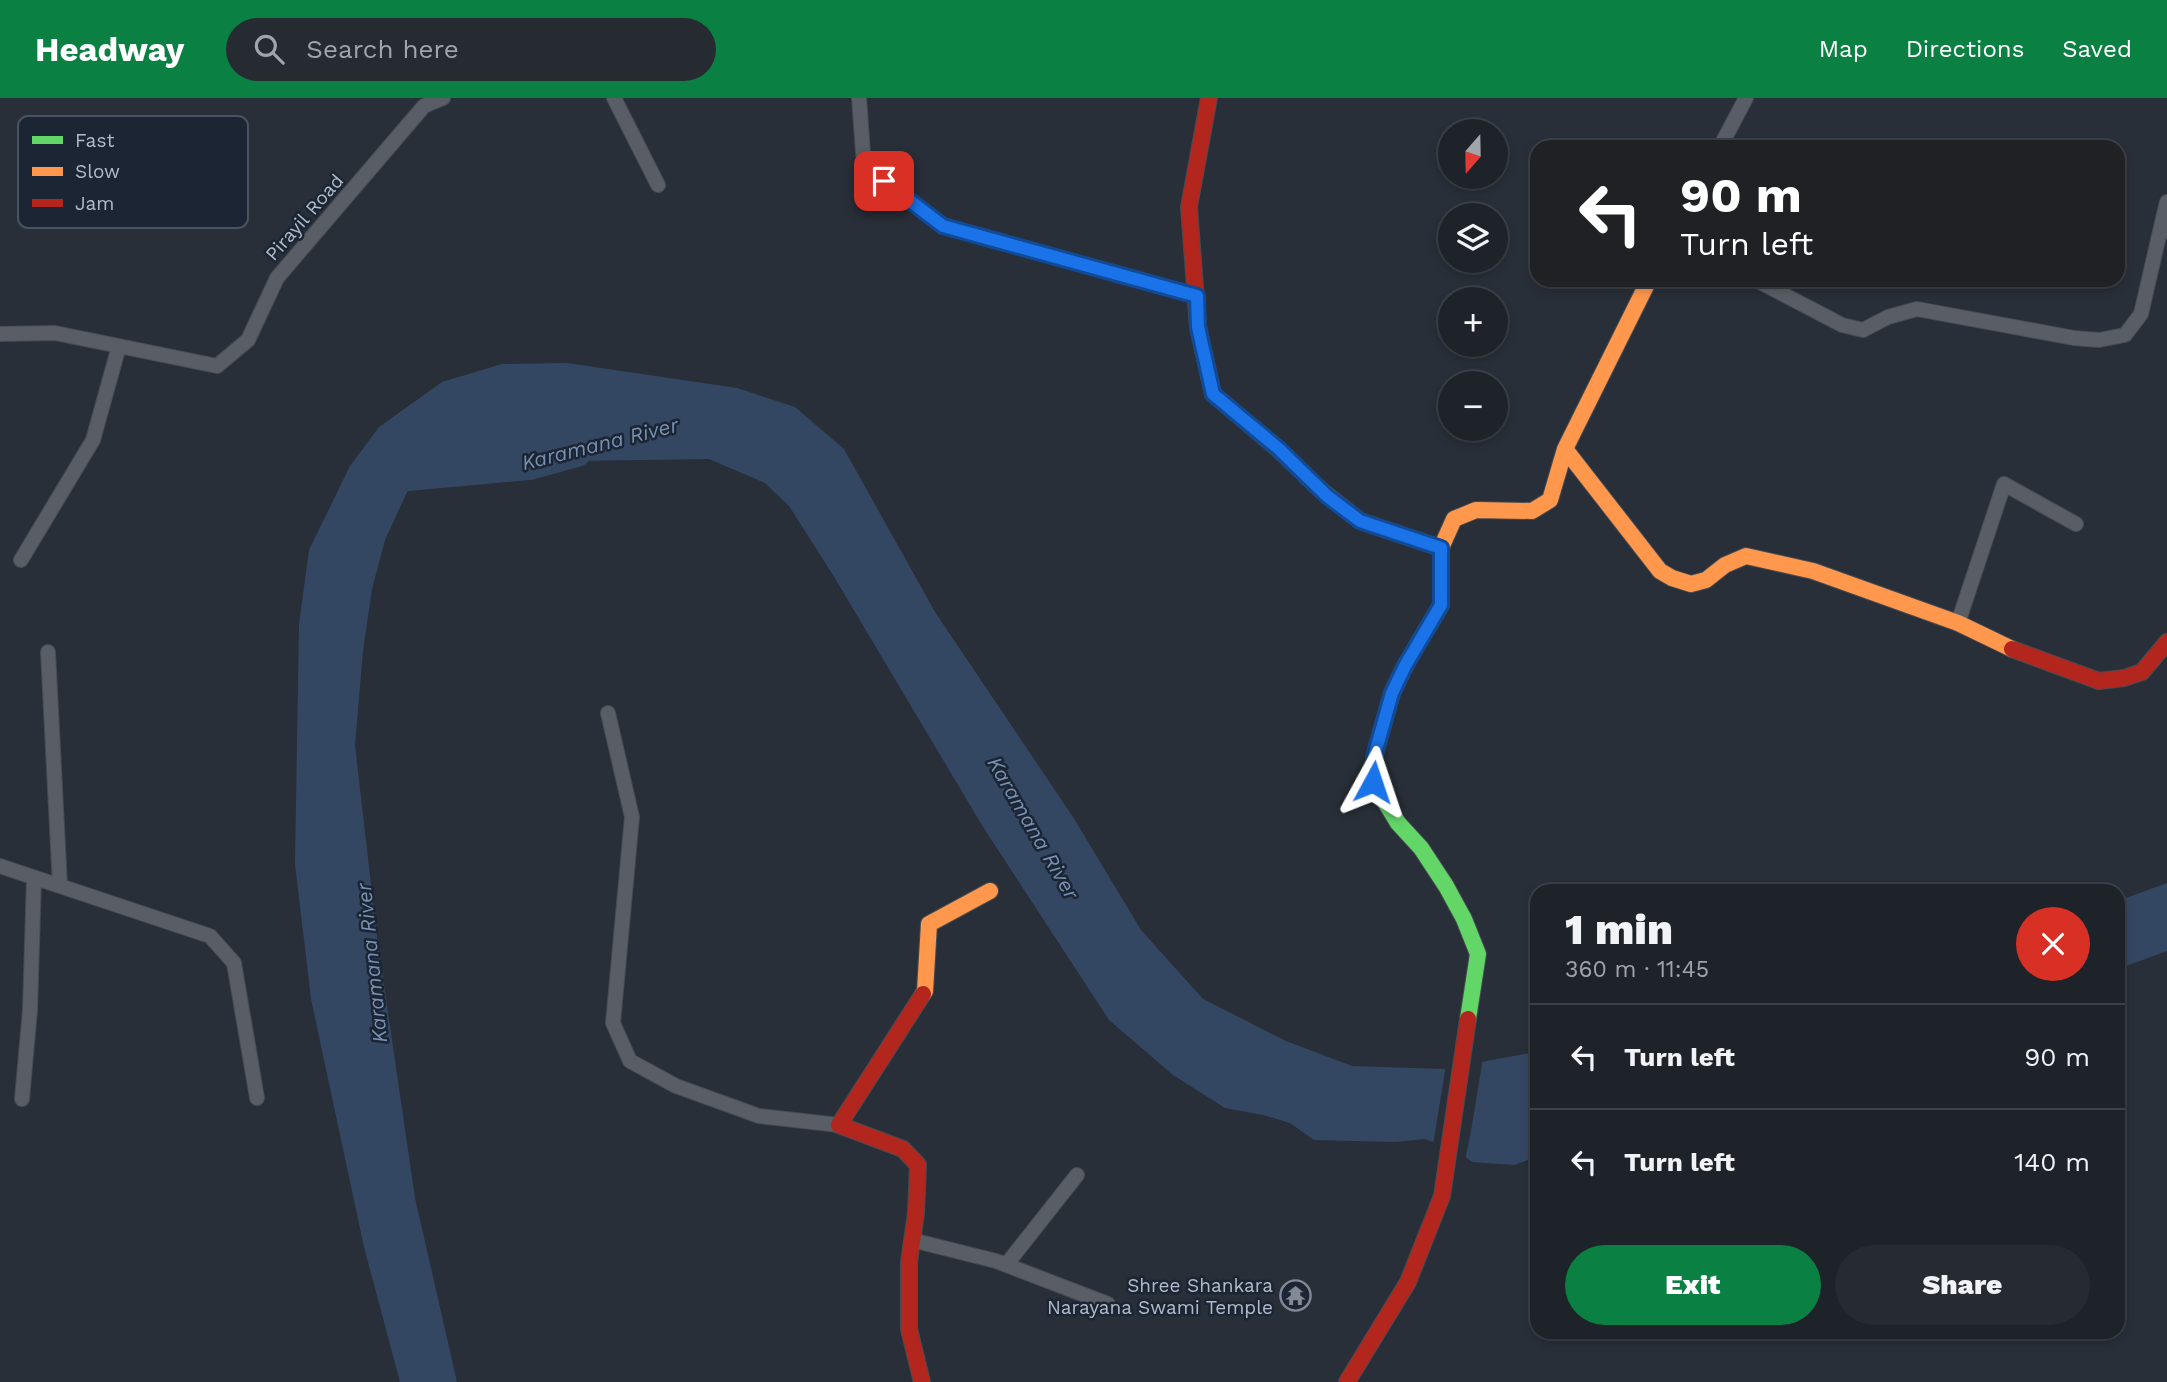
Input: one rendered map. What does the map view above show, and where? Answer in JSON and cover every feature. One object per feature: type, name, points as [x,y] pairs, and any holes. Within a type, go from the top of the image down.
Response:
[{"type":"street","name":"Pirayil Road","points":[[0,334],[55,333],[217,366],[248,340],[277,278],[424,106],[443,98]]},
{"type":"street","points":[[614,98],[659,185]]},
{"type":"street","points":[[859,98],[864,166],[943,226],[1197,296]]},
{"type":"street","points":[[1209,98],[1189,207],[1198,327],[1213,394],[1279,449],[1327,496],[1360,521],[1441,548]]},
{"type":"street","points":[[1724,140],[1746,98]]},
{"type":"street","points":[[1769,287],[1842,325],[1863,330],[1888,317],[1917,309],[2074,338],[2099,340],[2125,335],[2141,314],[2164,229],[2167,202]]},
{"type":"street","points":[[1347,1382],[1408,1282],[1442,1196],[1478,954],[1464,919],[1446,886],[1421,848],[1398,823],[1373,782],[1374,757],[1392,693],[1441,605],[1441,548],[1454,519],[1476,510],[1532,511],[1550,500],[1565,449],[1646,287]]},
{"type":"street","points":[[21,560],[93,440],[119,346]]},
{"type":"street","points":[[1565,449],[1660,571],[1672,578],[1691,584],[1706,580],[1724,565],[1746,556],[1813,570],[1958,623],[2007,647],[2099,681],[2124,678],[2142,672],[2167,642]]},
{"type":"street","points":[[1958,623],[2004,484],[2076,524]]},
{"type":"street","points":[[48,652],[60,886]]},
{"type":"street","points":[[608,713],[632,817],[613,1023],[629,1060],[676,1086],[759,1116],[839,1125],[903,1149],[918,1165],[909,1262],[909,1329],[922,1382]]},
{"type":"street","points":[[0,866],[211,936],[234,963],[257,1098]]},
{"type":"street","points":[[22,1099],[30,1010],[34,877]]},
{"type":"street","points":[[839,1125],[925,992],[929,924],[990,891]]},
{"type":"street","points":[[1006,1265],[1077,1175]]},
{"type":"street","points":[[912,1240],[1006,1265],[1108,1304]]},
{"type":"water","points":[[567,363],[737,388],[795,407],[844,449],[935,612],[1073,817],[1141,930],[1203,999],[1286,1041],[1352,1066],[1443,1069],[1530,1053],[1530,1159],[1514,1165],[1472,1162],[1454,1148],[1424,1139],[1396,1142],[1314,1140],[1290,1123],[1225,1108],[1173,1075],[1109,1020],[983,827],[789,506],[765,483],[709,459],[439,463],[408,490],[385,540],[372,589],[363,651],[355,745],[377,937],[415,1198],[457,1382],[400,1382],[364,1247],[311,999],[295,864],[299,624],[309,550],[350,466],[379,427],[442,382],[502,364]]},
{"type":"water","points":[[2167,883],[2167,951],[2125,966],[2125,898]]},
{"type":"pier","points":[[1483,1058],[1465,1161],[1453,1152],[1433,1145],[1446,1065]]},
{"type":"waterway","name":"Karamana River","points":[[386,477],[529,464],[576,451]]},
{"type":"traffic: fast","points":[[1441,548],[1441,605],[1392,693],[1374,757],[1373,782],[1398,823],[1421,848],[1464,919],[1478,954],[1468,1019]]},
{"type":"traffic: slow","points":[[1321,490],[1360,521],[1441,548],[1454,519],[1476,510],[1532,511],[1550,500],[1565,449],[1646,287]]},
{"type":"traffic: slow","points":[[1565,449],[1660,571],[1672,578],[1691,584],[1706,580],[1725,565],[1746,556],[1813,571],[1958,623],[2012,649]]},
{"type":"traffic: slow","points":[[923,994],[929,924],[990,891]]},
{"type":"traffic: jam","points":[[1209,98],[1189,207],[1198,327],[1213,394],[1321,490]]},
{"type":"traffic: jam","points":[[2012,649],[2099,681],[2124,678],[2142,672],[2167,642]]},
{"type":"traffic: jam","points":[[922,1382],[909,1329],[909,1262],[916,1213],[918,1165],[903,1149],[839,1125],[923,994]]},
{"type":"traffic: jam","points":[[1347,1382],[1408,1282],[1442,1196],[1468,1019]]},
{"type":"place","name":"Shree Shankara Narayana Swami Temple","points":[[1296,1296]]},
{"type":"route","points":[[884,181],[943,226],[1197,296],[1198,327],[1213,394],[1279,449],[1327,496],[1360,521],[1441,548],[1441,605],[1392,693],[1374,757],[1373,782]]}]
